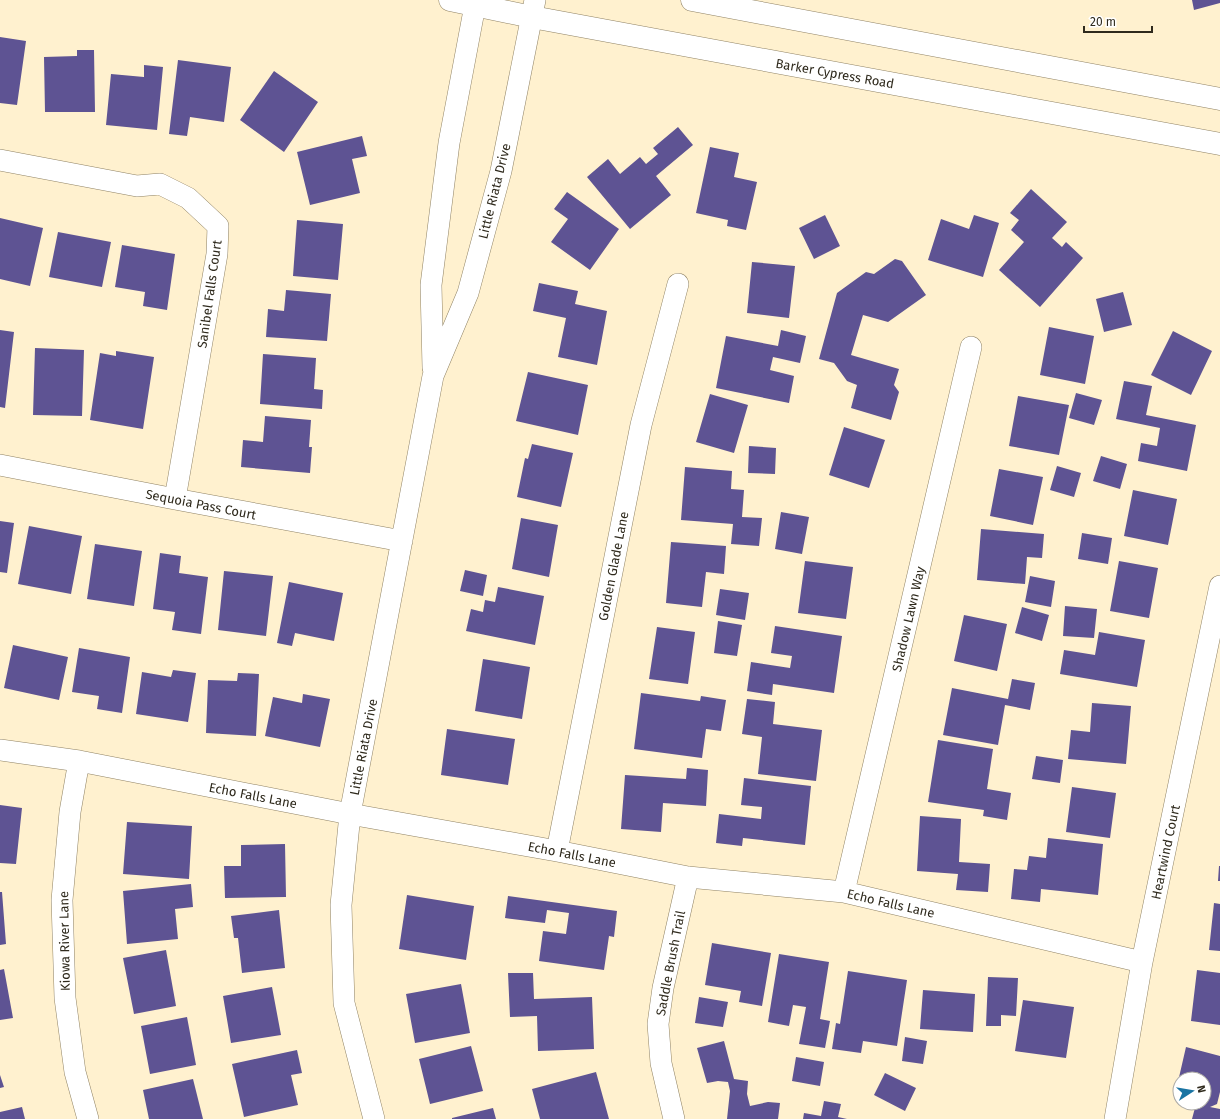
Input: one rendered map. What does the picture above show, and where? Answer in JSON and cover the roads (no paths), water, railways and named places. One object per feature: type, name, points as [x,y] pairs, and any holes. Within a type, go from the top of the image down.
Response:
[{"type":"main road","name":"Barker Cypress Road","points":[[450,0],[534,9],[1220,144]]},
{"type":"main road","points":[[692,0],[1220,99]]},
{"type":"street","name":"Little Riata Drive","points":[[374,1119],[344,1003],[341,904],[350,814],[433,376],[431,285],[449,143],[475,3]]},
{"type":"street","name":"Little Riata Drive","points":[[433,376],[468,293],[501,171],[534,9]]},
{"type":"street","name":"Sanibel Falls Court","points":[[0,160],[137,186],[160,184],[188,198],[218,226],[217,254],[175,499]]},
{"type":"street","name":"Golden Glade Lane","points":[[557,851],[641,425],[678,284]]},
{"type":"street","name":"Shadow Lawn Way","points":[[844,892],[971,347]]},
{"type":"street","name":"Sequoia Pass Court","points":[[0,465],[402,541]]},
{"type":"street","name":"Heartwind Court","points":[[1115,1119],[1142,962],[1220,586]]},
{"type":"street","name":"Echo Falls Lane","points":[[0,750],[79,761],[350,814],[557,851],[688,877],[844,892],[1142,962]]},
{"type":"street","name":"Kiowa River Lane","points":[[79,761],[70,812],[62,900],[65,998],[75,1072],[88,1119]]},
{"type":"street","name":"Saddle Brush Trail","points":[[674,1119],[660,1063],[658,1024],[663,988],[688,877]]}]
